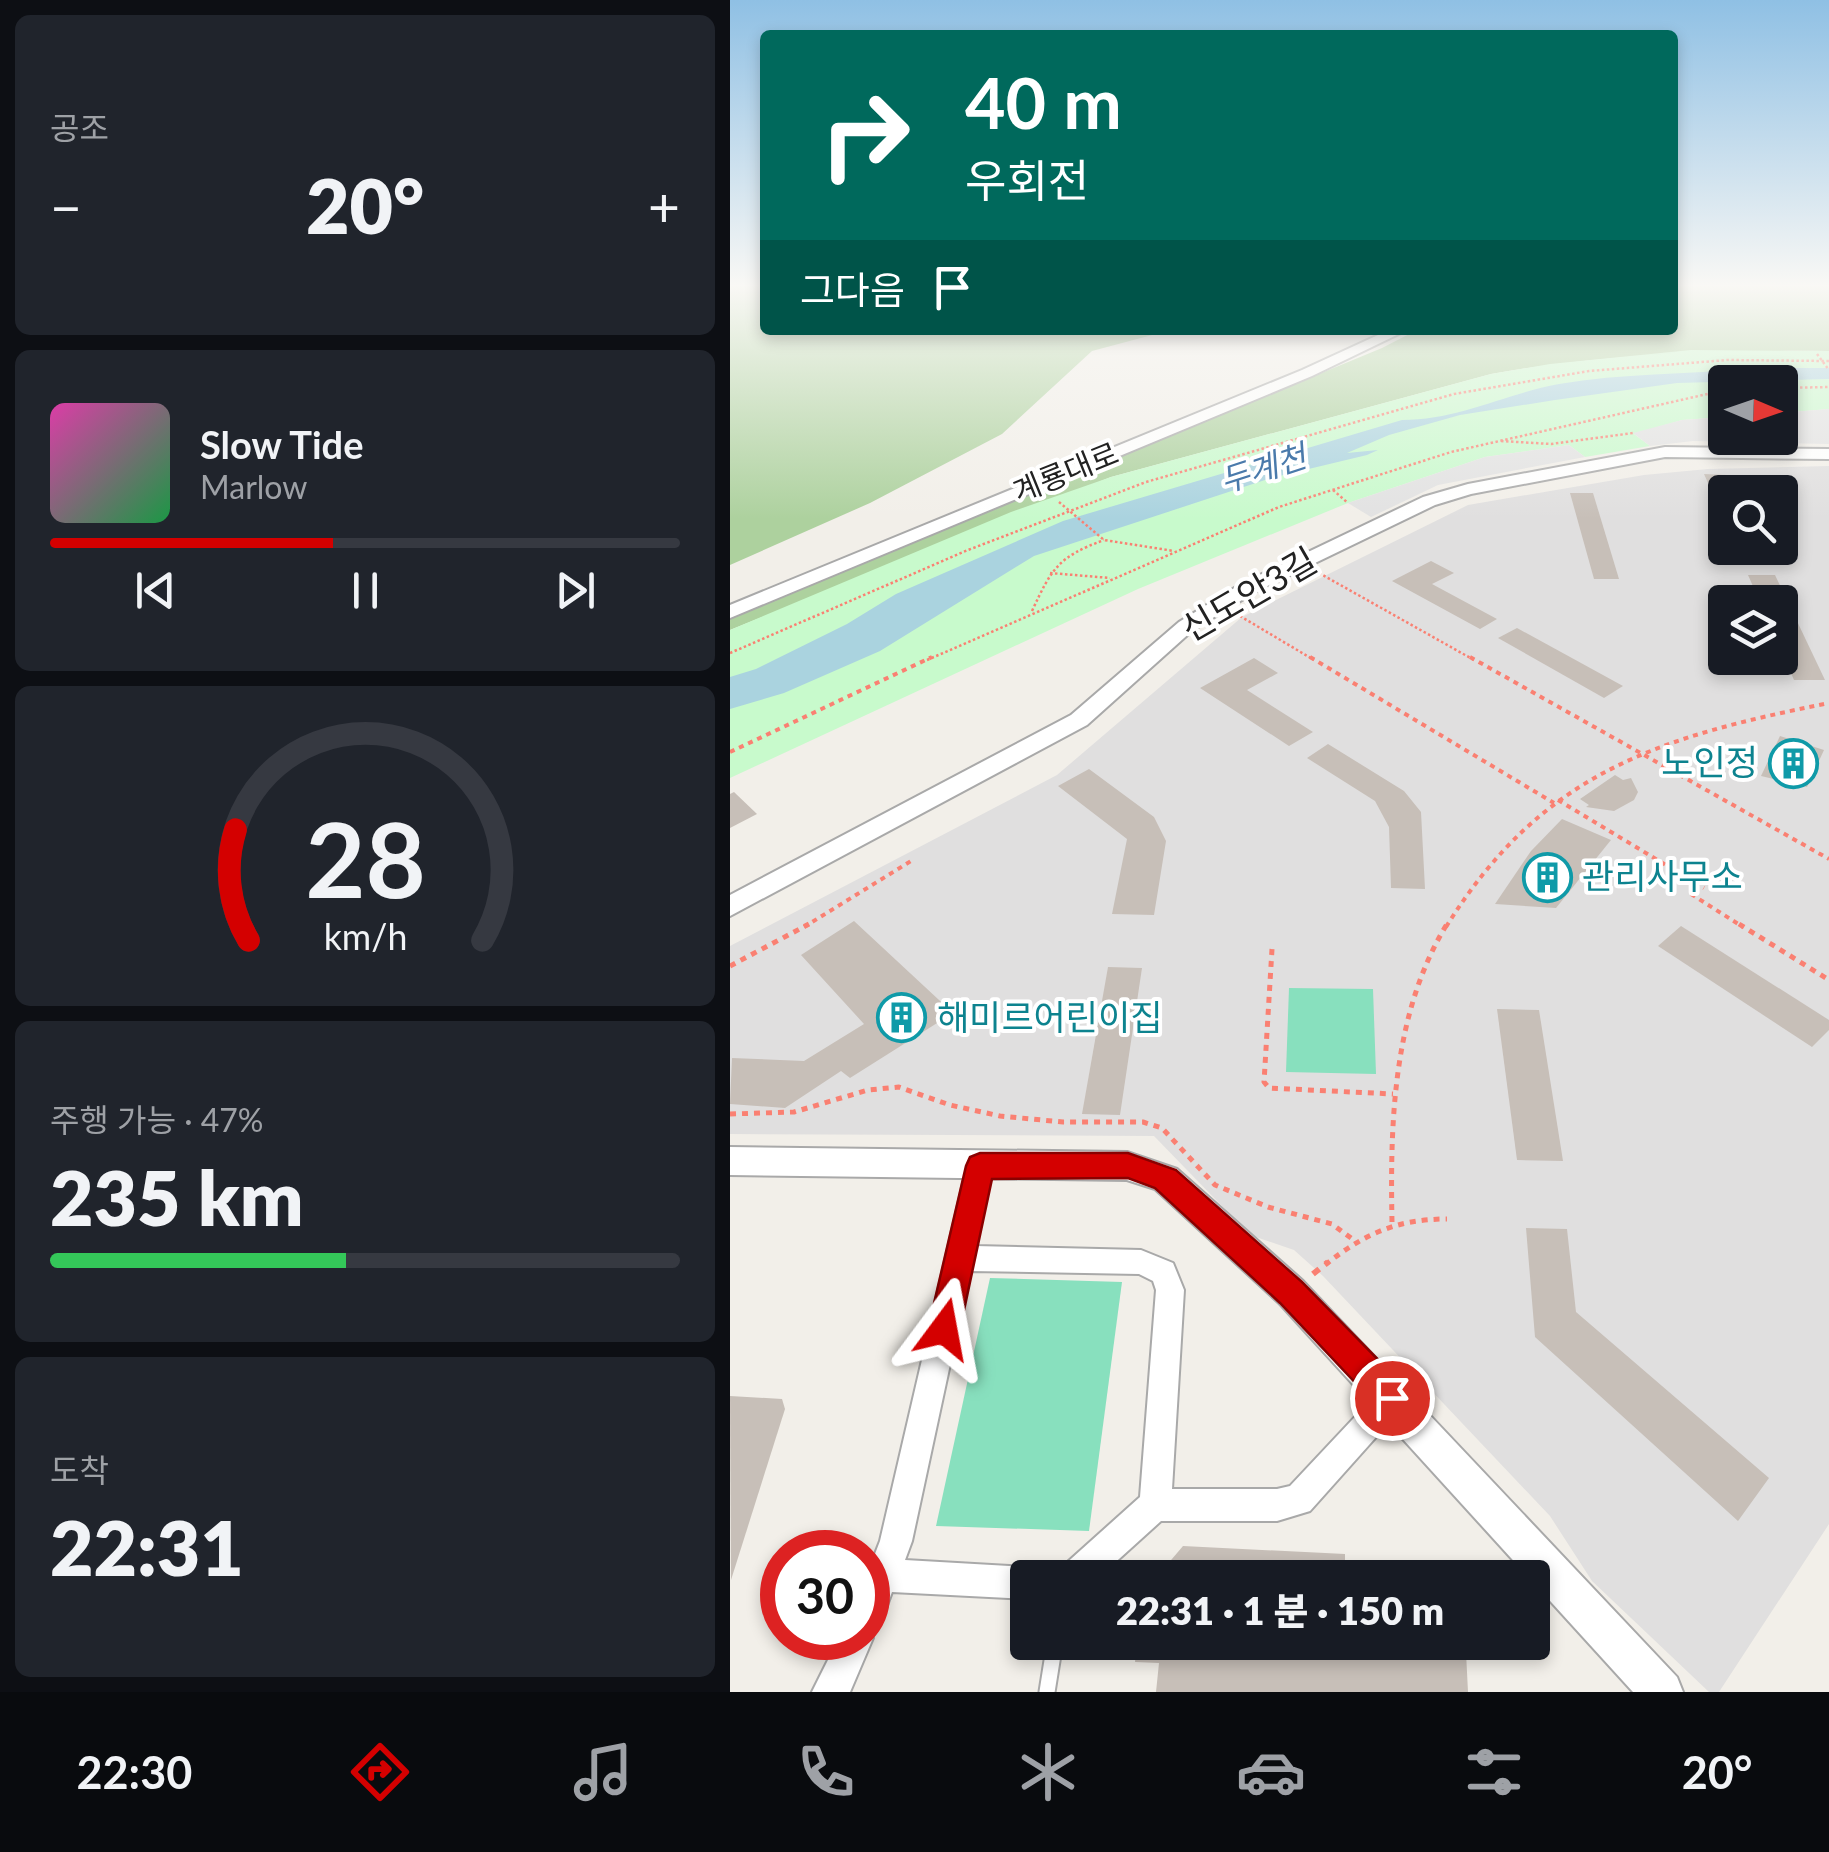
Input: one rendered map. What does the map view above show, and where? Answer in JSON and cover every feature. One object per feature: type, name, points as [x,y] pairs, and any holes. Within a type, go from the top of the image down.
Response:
[{"type":"street","name":"계룡대로","points":[[730,596],[1292,362]]},
{"type":"street","name":"계룡대로","points":[[730,612],[1324,362]]},
{"type":"street","name":"신도안3길","points":[[730,908],[1079,720],[1186,626],[1222,604],[1429,501],[1468,489],[1666,452],[1829,454]]},
{"type":"street","points":[[730,1162],[1128,1166],[1166,1179],[1291,1292],[1662,1692]]},
{"type":"street","points":[[890,1558],[980,1166]]},
{"type":"street","points":[[960,1258],[1141,1262],[1162,1272],[1170,1290],[1155,1505]]},
{"type":"street","points":[[1093,1560],[1155,1505],[1277,1505],[1298,1500],[1392,1398]]},
{"type":"street","points":[[890,1575],[1010,1582]]},
{"type":"street","points":[[829,1692],[845,1660]]},
{"type":"lane","points":[[1046,1692],[1052,1660]]},
{"type":"path","points":[[730,652],[1071,510],[1146,482],[1298,436],[1498,384],[1668,364],[1747,362]]},
{"type":"path","points":[[1798,388],[1829,387]]},
{"type":"path","points":[[730,752],[1032,612],[1178,552],[1218,530],[1496,440],[1708,394]]},
{"type":"path","points":[[1496,440],[1552,444],[1633,432]]},
{"type":"path","points":[[1333,490],[1348,503]]},
{"type":"path","points":[[1059,502],[1104,540]]},
{"type":"path","points":[[1032,612],[1050,573],[1065,554],[1104,540],[1178,552]]},
{"type":"path","points":[[1300,563],[1829,859]]},
{"type":"path","points":[[1050,573],[1114,578]]},
{"type":"path","points":[[1222,604],[1704,888]]},
{"type":"path","points":[[1392,1222],[1388,1120],[1412,999],[1432,951],[1471,880],[1525,824],[1582,782],[1640,754],[1714,729],[1829,704]]},
{"type":"path","points":[[730,966],[820,918],[911,860]]},
{"type":"path","points":[[1692,894],[1829,980]]},
{"type":"path","points":[[1272,949],[1264,1082],[1269,1088],[1393,1094]]},
{"type":"path","points":[[1291,1292],[1354,1242],[1392,1222],[1447,1219]]},
{"type":"shaded area","points":[[1829,409],[1829,444],[1798,443],[1798,412]]},
{"type":"shaded area","points":[[1708,418],[1708,441],[1650,446],[1633,433],[1682,420]]},
{"type":"shaded area","points":[[1569,445],[1585,457],[1438,485],[1371,517],[1348,503],[1485,457]]},
{"type":"shaded area","points":[[1829,466],[1829,1524],[1719,1692],[1709,1692],[1592,1581],[1550,1516],[1323,1276],[1294,1250],[1250,1235],[1154,1136],[730,1134],[730,946],[1057,775],[1242,617],[1468,505],[1644,475]]},
{"type":"green space","points":[[730,362],[1080,362],[1002,434],[870,503],[730,565]]},
{"type":"green space","points":[[1348,362],[1575,362],[1491,374],[1111,477],[730,630],[730,617]]},
{"type":"green space","points":[[1571,362],[1829,362],[1829,409],[1798,412],[1798,365],[1708,365],[1708,418],[1682,420],[1634,434],[1650,446],[1585,457],[1569,445],[1485,457],[1348,503],[1138,589],[730,778],[730,630],[1011,512],[1111,477],[1491,374]]},
{"type":"green space","points":[[1289,988],[1373,989],[1376,1074],[1286,1072]]},
{"type":"green space","points":[[990,1278],[1122,1282],[1089,1531],[936,1526]]},
{"type":"water","name":"두계천","points":[[1798,368],[1829,368],[1829,379],[1798,380]]},
{"type":"water","name":"두계천","points":[[1708,371],[1708,382],[1677,383],[1460,415],[1389,435],[1347,453],[1378,450],[1367,455],[1271,478],[1034,556],[880,651],[784,693],[730,709],[730,677],[756,669],[847,624],[896,594],[1063,521],[1402,420],[1443,416],[1539,388],[1607,378]]},
{"type":"building","points":[[1570,493],[1593,493],[1619,579],[1594,579]]},
{"type":"building","points":[[1431,561],[1454,573],[1432,584],[1497,619],[1480,629],[1392,581]]},
{"type":"building","points":[[1748,575],[1775,575],[1780,585],[1752,585]]},
{"type":"building","points":[[1798,623],[1825,680],[1794,680],[1792,675],[1798,675]]},
{"type":"building","points":[[1517,628],[1623,686],[1604,698],[1498,638]]},
{"type":"building","points":[[1254,658],[1278,673],[1247,690],[1313,732],[1289,746],[1200,688]]},
{"type":"building","name":"노인정","points":[[1780,736],[1824,750],[1807,787],[1761,776]]},
{"type":"building","points":[[1328,744],[1404,791],[1421,812],[1425,889],[1391,888],[1389,827],[1375,801],[1307,758]]},
{"type":"building","points":[[1089,769],[1154,817],[1166,841],[1154,915],[1112,914],[1127,839],[1058,786]]},
{"type":"building","points":[[1615,775],[1623,780],[1631,778],[1638,792],[1634,800],[1614,811],[1586,807],[1589,805],[1580,799]]},
{"type":"building","points":[[734,792],[757,814],[730,828],[730,794]]},
{"type":"building","name":"관리사무소","points":[[1562,819],[1611,840],[1556,908],[1495,904],[1531,851]]},
{"type":"building","name":"해미르어린이집","points":[[854,921],[953,1013],[850,1078],[841,1071],[785,1108],[730,1104],[732,1058],[804,1061],[864,1024],[801,955]]},
{"type":"building","points":[[1681,926],[1829,1020],[1829,1030],[1812,1047],[1658,946]]},
{"type":"building","points":[[1108,967],[1142,968],[1120,1115],[1082,1114]]},
{"type":"building","points":[[1497,1009],[1539,1010],[1563,1161],[1517,1160]]},
{"type":"building","points":[[1526,1228],[1567,1229],[1576,1312],[1769,1478],[1738,1521],[1535,1337]]},
{"type":"building","points":[[730,1396],[782,1399],[785,1409],[731,1580]]},
{"type":"building","points":[[1183,1546],[1345,1554],[1345,1560],[1171,1560]]},
{"type":"building","points":[[1466,1660],[1468,1692],[1156,1692],[1159,1663],[1135,1662]]},
{"type":"place","name":"노인정","points":[[1793,763]]},
{"type":"place","name":"관리사무소","points":[[1547,877]]},
{"type":"place","name":"해미르어린이집","points":[[902,1018]]},
{"type":"route","points":[[944,1329],[980,1166],[1128,1166],[1166,1179],[1291,1292],[1392,1398]]}]
